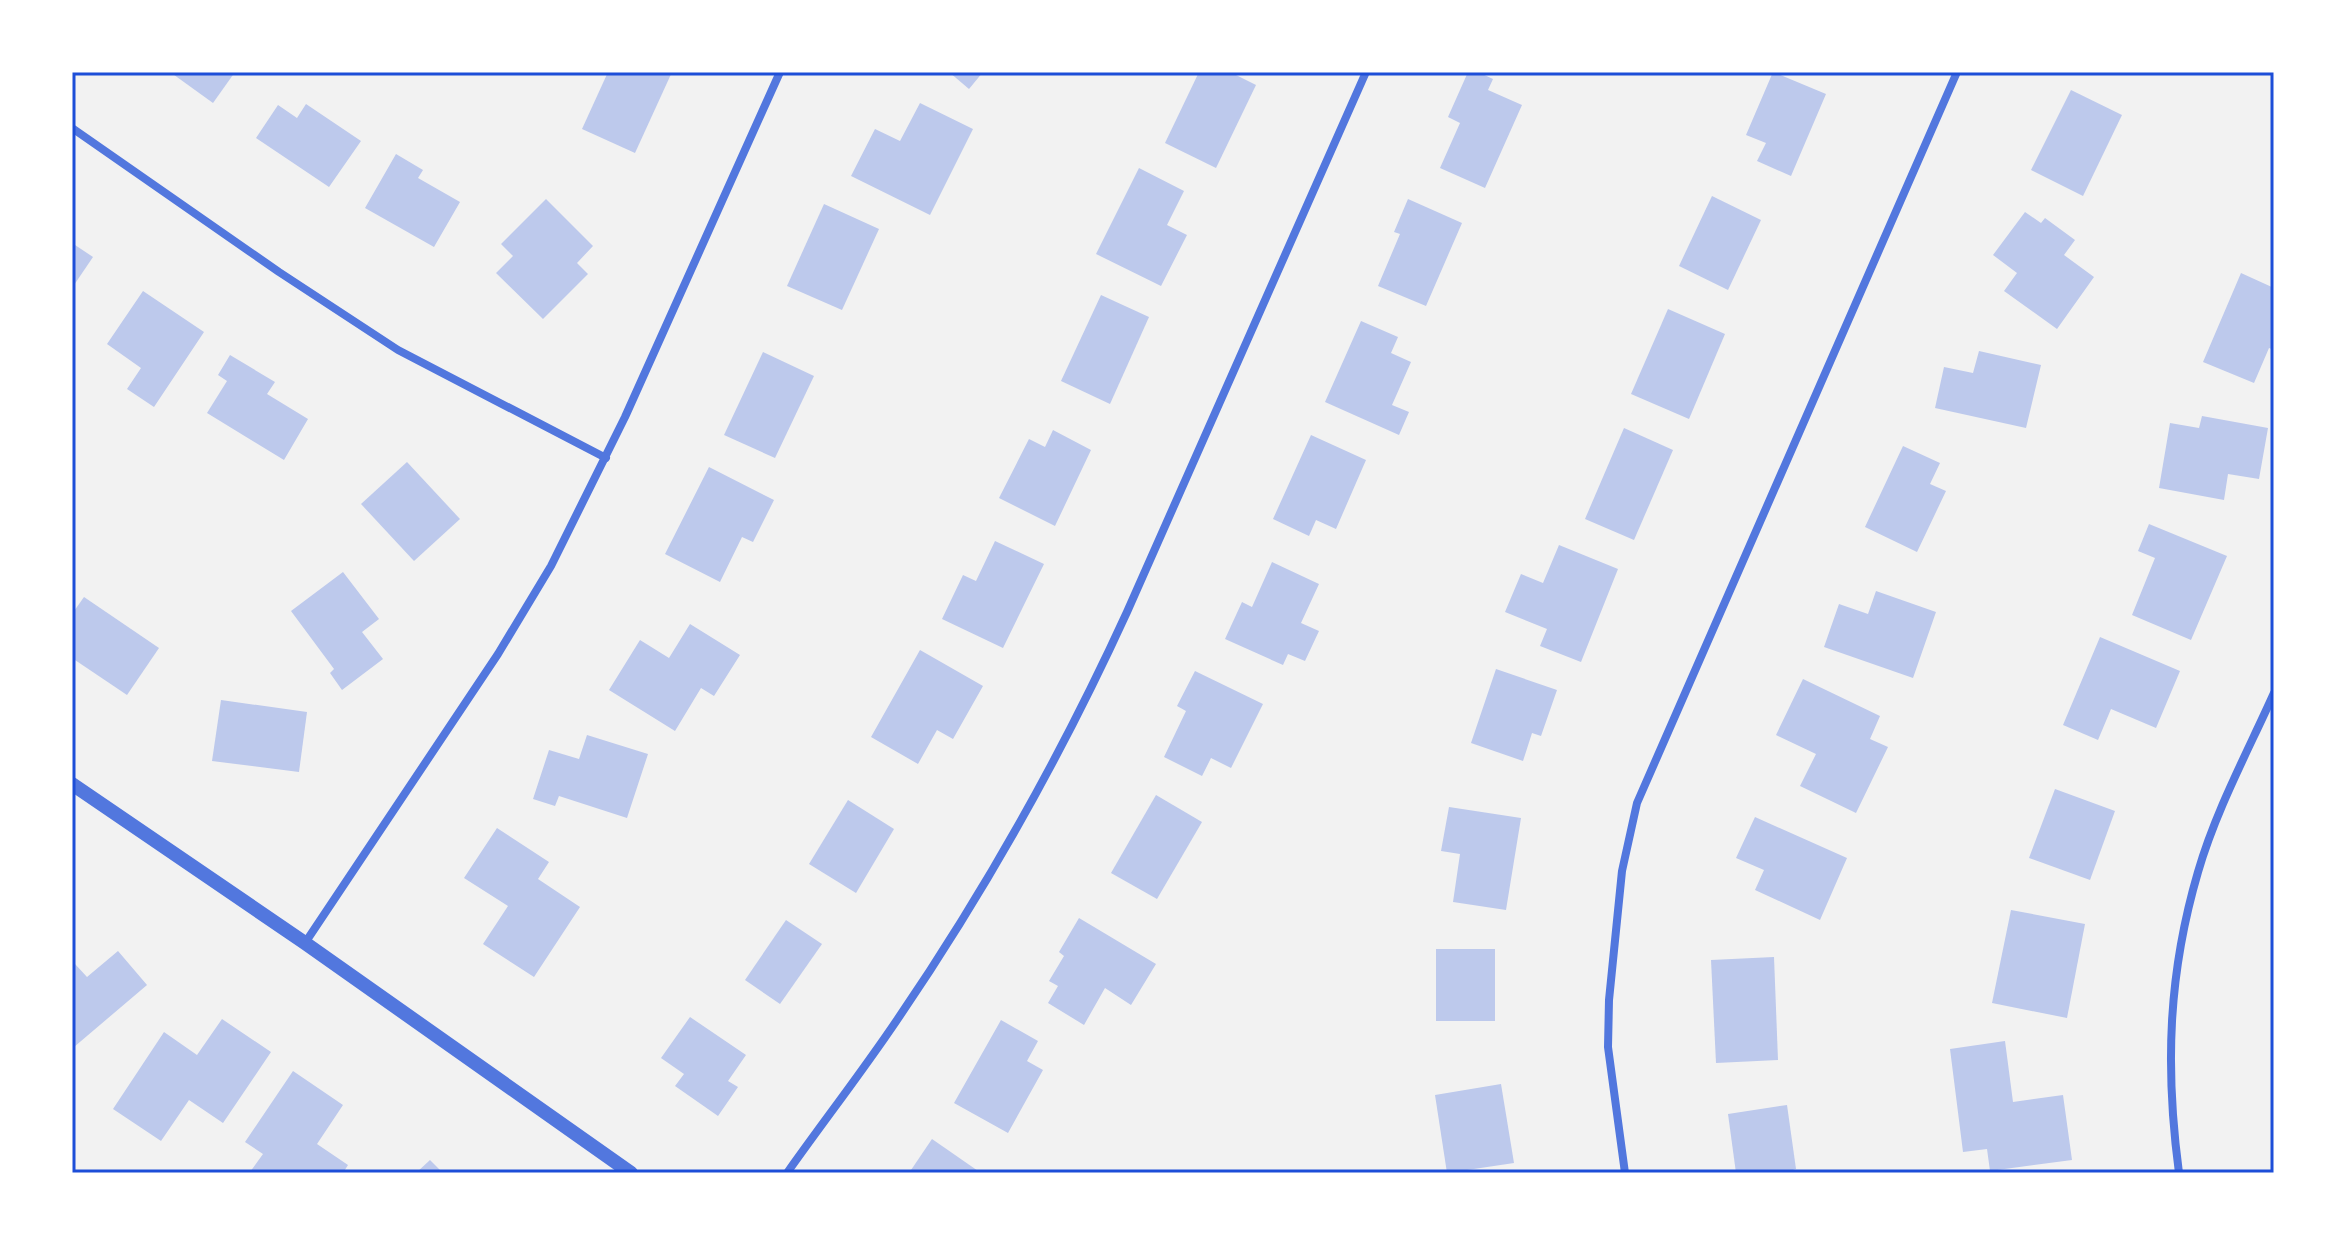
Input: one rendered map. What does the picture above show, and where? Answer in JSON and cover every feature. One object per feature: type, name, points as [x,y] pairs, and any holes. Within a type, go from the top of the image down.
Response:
[{"type":"street","points":[[305,943],[498,654],[551,566],[606,458],[780,72]]},
{"type":"street","points":[[787,1173],[935,961],[1058,753],[1121,625],[1366,72]]},
{"type":"street","points":[[1625,1173],[1608,1047],[1609,1000],[1622,871],[1637,803],[1957,72]]},
{"type":"street","points":[[72,128],[279,272],[398,350],[606,458]]},
{"type":"street","points":[[2179,1173],[2169,1065],[2171,1005],[2188,912],[2211,833],[2274,693]]},
{"type":"street","points":[[72,784],[305,943],[631,1173]]},
{"type":"building","points":[[170,72],[235,72],[213,103]]},
{"type":"building","points":[[608,72],[672,72],[635,153],[582,129]]},
{"type":"building","points":[[949,72],[983,72],[969,89]]},
{"type":"building","points":[[1199,72],[1230,72],[1256,85],[1216,168],[1165,143]]},
{"type":"building","points":[[1468,72],[1478,72],[1493,79],[1488,90],[1522,105],[1485,188],[1440,168],[1460,123],[1448,117]]},
{"type":"building","points":[[1773,72],[1826,94],[1791,176],[1757,161],[1766,143],[1746,135]]},
{"type":"building","points":[[2071,90],[2122,115],[2083,196],[2031,170]]},
{"type":"building","points":[[920,103],[973,129],[930,215],[851,176],[875,129],[900,141]]},
{"type":"building","points":[[306,104],[361,141],[329,187],[256,138],[278,105],[297,118]]},
{"type":"building","points":[[396,154],[423,170],[418,178],[460,202],[434,247],[365,208]]},
{"type":"building","points":[[1139,168],[1184,191],[1167,225],[1187,235],[1161,286],[1096,254]]},
{"type":"building","points":[[1712,196],[1761,220],[1728,290],[1679,266]]},
{"type":"building","points":[[546,199],[593,246],[577,263],[588,274],[543,319],[496,273],[513,256],[501,244]]},
{"type":"building","points":[[1408,199],[1462,223],[1426,306],[1378,286],[1400,234],[1394,232]]},
{"type":"building","points":[[824,204],[879,229],[842,310],[787,286]]},
{"type":"building","points":[[2025,212],[2041,223],[2045,218],[2075,240],[2064,255],[2094,277],[2057,329],[2004,291],[2017,273],[1993,255]]},
{"type":"building","points":[[72,243],[93,257],[72,288]]},
{"type":"building","points":[[2241,273],[2274,288],[2274,350],[2269,348],[2254,383],[2203,362]]},
{"type":"building","points":[[143,291],[204,332],[154,407],[127,389],[141,368],[107,344]]},
{"type":"building","points":[[1101,295],[1149,317],[1110,404],[1061,381]]},
{"type":"building","points":[[1668,309],[1725,334],[1689,419],[1631,394]]},
{"type":"building","points":[[1361,321],[1398,337],[1391,353],[1411,362],[1392,405],[1409,412],[1399,435],[1325,402]]},
{"type":"building","points":[[1979,351],[2041,365],[2026,428],[1935,408],[1944,367],[1973,373]]},
{"type":"building","points":[[763,352],[814,376],[775,458],[724,435]]},
{"type":"building","points":[[230,355],[275,382],[267,394],[308,419],[284,460],[207,413],[227,381],[218,375]]},
{"type":"building","points":[[2202,416],[2268,428],[2259,479],[2228,474],[2224,500],[2159,488],[2170,423],[2199,428]]},
{"type":"building","points":[[1624,428],[1673,450],[1634,540],[1585,519]]},
{"type":"building","points":[[1053,430],[1091,450],[1055,526],[999,498],[1029,439],[1045,447]]},
{"type":"building","points":[[1311,435],[1366,460],[1336,529],[1316,520],[1309,536],[1273,519]]},
{"type":"building","points":[[1903,446],[1940,463],[1930,484],[1946,491],[1917,552],[1865,527]]},
{"type":"building","points":[[407,462],[460,519],[414,561],[361,504]]},
{"type":"building","points":[[709,467],[774,500],[753,542],[742,537],[720,582],[665,554]]},
{"type":"building","points":[[2149,524],[2227,556],[2191,640],[2132,615],[2155,558],[2138,551]]},
{"type":"building","points":[[995,541],[1044,564],[1003,648],[942,619],[963,575],[976,581]]},
{"type":"building","points":[[1559,545],[1618,569],[1581,662],[1540,646],[1547,629],[1505,612],[1521,574],[1543,583]]},
{"type":"building","points":[[1272,562],[1319,584],[1301,623],[1319,631],[1305,661],[1288,654],[1283,665],[1225,639],[1242,602],[1252,607]]},
{"type":"building","points":[[343,572],[379,619],[362,632],[383,659],[342,690],[330,673],[334,669],[291,611]]},
{"type":"building","points":[[1876,591],[1936,612],[1913,678],[1824,647],[1839,604],[1868,614]]},
{"type":"building","points":[[84,597],[159,648],[127,695],[72,658],[72,614]]},
{"type":"building","points":[[690,624],[740,655],[714,696],[701,688],[675,731],[609,690],[640,640],[669,658]]},
{"type":"building","points":[[2100,637],[2180,671],[2156,728],[2111,709],[2098,740],[2063,725]]},
{"type":"building","points":[[920,650],[983,686],[953,739],[937,730],[918,764],[871,737]]},
{"type":"building","points":[[1496,669],[1557,690],[1541,736],[1532,733],[1523,761],[1471,743]]},
{"type":"building","points":[[1195,671],[1263,704],[1231,768],[1211,758],[1202,776],[1164,757],[1186,711],[1177,706]]},
{"type":"building","points":[[1803,679],[1880,716],[1870,739],[1888,747],[1856,813],[1800,786],[1816,754],[1776,735]]},
{"type":"building","points":[[221,700],[307,712],[299,772],[212,761]]},
{"type":"building","points":[[587,735],[648,754],[627,818],[559,796],[555,806],[533,799],[549,750],[579,759]]},
{"type":"building","points":[[2055,789],[2115,811],[2090,880],[2029,858]]},
{"type":"building","points":[[1156,795],[1202,822],[1157,899],[1111,873]]},
{"type":"building","points":[[848,800],[894,829],[856,893],[809,864]]},
{"type":"building","points":[[1449,807],[1521,818],[1506,910],[1453,902],[1460,854],[1441,851]]},
{"type":"building","points":[[1755,817],[1847,858],[1820,920],[1755,890],[1764,870],[1736,858]]},
{"type":"building","points":[[497,828],[549,862],[538,879],[580,907],[534,977],[483,944],[508,906],[464,878]]},
{"type":"building","points":[[2011,910],[2085,924],[2067,1018],[1992,1003]]},
{"type":"building","points":[[1079,918],[1156,964],[1131,1005],[1105,988],[1084,1025],[1048,1003],[1058,986],[1049,981],[1064,956],[1059,952]]},
{"type":"building","points":[[786,920],[822,944],[780,1004],[745,980]]},
{"type":"building","points":[[1436,949],[1495,949],[1495,1021],[1436,1021]]},
{"type":"building","points":[[118,951],[147,985],[74,1047],[72,967],[75,964],[87,977]]},
{"type":"building","points":[[1774,957],[1778,1060],[1716,1063],[1711,960]]},
{"type":"building","points":[[690,1017],[746,1055],[728,1081],[738,1087],[718,1116],[675,1086],[684,1074],[661,1058]]},
{"type":"building","points":[[222,1019],[271,1052],[223,1123],[189,1100],[161,1141],[113,1109],[164,1032],[197,1055]]},
{"type":"building","points":[[1001,1020],[1038,1041],[1027,1061],[1043,1070],[1008,1133],[954,1103]]},
{"type":"building","points":[[2005,1041],[2013,1102],[2063,1095],[2072,1160],[1990,1171],[1987,1149],[1963,1152],[1950,1049]]},
{"type":"building","points":[[293,1071],[343,1105],[317,1144],[348,1165],[343,1173],[250,1172],[263,1154],[245,1142]]},
{"type":"building","points":[[1501,1084],[1514,1163],[1447,1173],[1435,1095]]},
{"type":"building","points":[[1787,1105],[1796,1169],[1783,1173],[1736,1173],[1728,1114]]},
{"type":"building","points":[[932,1139],[981,1173],[909,1173]]},
{"type":"building","points":[[430,1160],[443,1173],[416,1173]]}]
